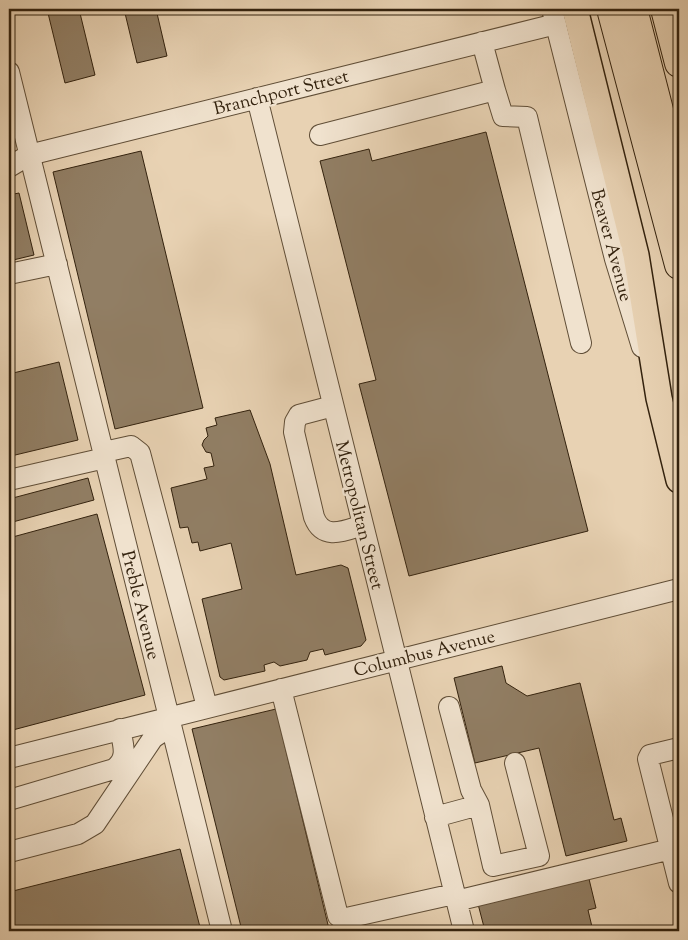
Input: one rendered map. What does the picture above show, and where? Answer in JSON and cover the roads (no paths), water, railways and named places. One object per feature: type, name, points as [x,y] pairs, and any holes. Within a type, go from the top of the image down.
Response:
[{"type":"highway","points":[[611,9],[679,265]]},
{"type":"highway","points":[[633,9],[679,188]]},
{"type":"highway","points":[[665,9],[679,63]]},
{"type":"main road","points":[[575,9],[636,255],[659,398]]},
{"type":"main road","name":"Beaver Avenue","points":[[659,398],[679,480]]},
{"type":"street","name":"Beaver Avenue","points":[[554,16],[614,259],[659,398]]},
{"type":"street","name":"Branchport Street","points":[[9,166],[29,155],[482,42],[554,16]]},
{"type":"street","points":[[482,42],[503,116],[527,117],[581,343]]},
{"type":"street","name":"Preble Avenue","points":[[10,79],[222,931]]},
{"type":"street","points":[[320,135],[495,90]]},
{"type":"street","name":"Metropolitan Street","points":[[257,98],[464,931]]},
{"type":"street","points":[[9,274],[59,271]]},
{"type":"street","points":[[333,406],[299,415],[294,422],[294,432],[314,517],[318,527],[325,532],[336,533],[363,526]]},
{"type":"street","points":[[9,480],[131,446],[140,453],[207,707]]},
{"type":"street","name":"Columbus Avenue","points":[[9,758],[120,729],[170,721],[207,707],[679,589]]},
{"type":"street","points":[[281,689],[338,916],[342,920],[671,849]]},
{"type":"street","points":[[449,707],[471,790],[479,805],[493,866],[539,856],[515,763]]},
{"type":"street","points":[[9,852],[78,834],[95,824],[154,738],[170,721]]},
{"type":"street","points":[[9,800],[114,769],[121,764],[125,755],[120,729]]},
{"type":"street","points":[[679,748],[650,755],[648,759],[679,883]]},
{"type":"street","points":[[435,817],[479,805]]}]
